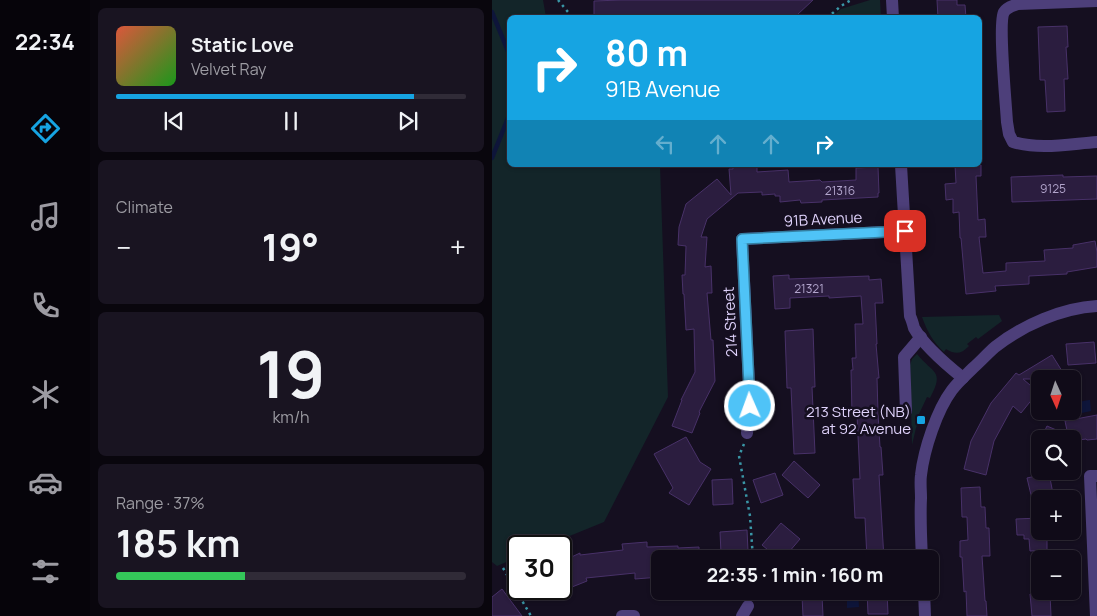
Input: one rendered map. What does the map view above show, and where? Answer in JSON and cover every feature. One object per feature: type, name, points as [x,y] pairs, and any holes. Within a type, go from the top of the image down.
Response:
[{"type":"street","points":[[892,0],[893,15]]},
{"type":"street","points":[[1096,1],[1018,4],[1008,8],[1003,13],[1002,32],[1007,122],[1009,134],[1014,142],[1039,146],[1096,142]]},
{"type":"street","points":[[901,167],[910,316],[914,328],[921,337],[945,363],[963,378]]},
{"type":"street","name":"91B Avenue","points":[[742,239],[905,231]]},
{"type":"street","name":"214 Street","points":[[742,239],[750,406],[747,433]]},
{"type":"street","points":[[922,550],[920,476],[931,431],[952,389],[995,347],[1037,322],[1062,312],[1096,306]]},
{"type":"street","points":[[906,411],[904,357],[921,337]]},
{"type":"street","points":[[1093,476],[1096,616]]},
{"type":"street","points":[[924,600],[925,616]]},
{"type":"street","points":[[622,616],[634,616]]},
{"type":"path","points":[[558,0],[570,15]]},
{"type":"path","points":[[830,15],[851,0]]},
{"type":"path","points":[[747,433],[739,456],[750,516],[752,550]]},
{"type":"path","points":[[503,568],[531,616]]},
{"type":"shaded area","points":[[492,0],[543,0],[546,15],[507,15],[507,167],[660,167],[668,397],[604,522],[572,535],[507,535],[507,562],[497,566],[492,562]]},
{"type":"shaded area","points":[[870,0],[880,0],[881,15],[834,15],[841,9]]},
{"type":"shaded area","points":[[999,315],[1002,321],[978,339],[976,337],[967,344],[969,346],[966,349],[958,353],[946,349],[944,352],[940,348],[931,336],[922,317]]},
{"type":"shaded area","points":[[917,354],[935,373],[937,382],[930,398],[927,397],[919,414],[921,416],[912,445],[910,365],[912,359]]},
{"type":"water","points":[[1090,400],[1091,411],[1082,413],[1081,402]]},
{"type":"water","points":[[847,600],[859,600],[859,607],[847,608]]},
{"type":"building","points":[[813,0],[797,15],[594,15],[594,1]]},
{"type":"building","points":[[937,0],[957,0],[957,5],[965,5],[966,15],[938,15]]},
{"type":"building","points":[[1067,26],[1068,79],[1064,79],[1065,111],[1047,112],[1045,80],[1040,80],[1038,27]]},
{"type":"building","points":[[733,167],[757,167],[757,172],[788,170],[789,182],[820,180],[822,182],[856,180],[856,168],[878,167],[879,193],[878,197],[801,203],[800,200],[780,202],[780,196],[775,196],[775,194],[762,195],[762,192],[738,193],[707,219],[701,237],[707,237],[705,267],[711,266],[712,293],[707,293],[711,340],[713,340],[715,381],[699,412],[692,433],[672,426],[681,400],[695,372],[694,329],[686,330],[683,294],[682,275],[685,275],[686,246],[678,245],[679,227],[686,204],[717,179],[731,195],[729,169],[733,169]]},
{"type":"building","points":[[955,167],[981,167],[981,176],[976,176],[978,220],[985,219],[986,237],[979,237],[983,273],[1006,271],[1006,263],[1045,261],[1044,250],[1073,248],[1073,245],[1095,241],[1097,267],[1067,272],[1067,274],[1029,276],[1029,284],[995,286],[996,291],[966,294],[959,212],[953,213],[953,199],[946,200],[945,184],[956,183]]},
{"type":"building","points":[[1063,175],[1063,177],[1097,176],[1097,199],[1012,202],[1011,177]]},
{"type":"building","points":[[789,275],[789,279],[869,276],[869,280],[881,279],[883,303],[875,303],[879,378],[877,378],[878,413],[883,475],[879,475],[883,550],[867,550],[865,518],[855,518],[853,479],[860,479],[857,414],[852,414],[851,370],[853,370],[852,358],[856,358],[855,324],[863,324],[861,296],[790,298],[790,308],[775,309],[773,276]]},
{"type":"building","points":[[813,329],[815,387],[812,387],[815,453],[794,454],[791,388],[787,388],[785,331]]},
{"type":"building","points":[[1094,342],[1096,363],[1068,365],[1066,344]]},
{"type":"building","points":[[1052,355],[1061,370],[1031,370],[1031,379],[1023,379],[1031,386],[1031,401],[1021,413],[1013,406],[994,441],[986,475],[964,469],[971,441],[991,403],[1016,373],[1019,375]]},
{"type":"building","points":[[1097,415],[1097,439],[1081,440],[1081,430],[1067,430],[1065,421],[1081,420],[1081,418]]},
{"type":"building","points":[[1047,426],[1056,430],[1045,430]]},
{"type":"building","points":[[686,437],[700,462],[711,469],[689,505],[669,493],[673,488],[654,454]]},
{"type":"building","points":[[794,461],[820,485],[808,498],[782,475]]},
{"type":"building","points":[[775,473],[783,495],[761,503],[753,480]]},
{"type":"building","points":[[1031,477],[1031,480],[1050,480],[1052,490],[1031,490],[1031,495],[1027,478]]},
{"type":"building","points":[[732,479],[733,504],[713,505],[712,480]]},
{"type":"building","points":[[980,487],[981,507],[985,507],[986,528],[989,528],[990,556],[982,556],[987,616],[967,616],[960,541],[968,540],[967,517],[962,517],[961,488]]},
{"type":"building","points":[[1031,518],[1031,540],[1047,540],[1047,550],[1030,551],[1029,539],[1024,539],[1024,535],[1017,535],[1016,519]]},
{"type":"building","points":[[781,523],[800,539],[791,550],[768,550],[762,545]]},
{"type":"building","points":[[747,530],[748,550],[721,550],[720,532]]},
{"type":"building","points":[[647,542],[647,547],[699,547],[699,550],[651,550],[651,578],[635,579],[635,573],[586,578],[587,581],[572,587],[572,557],[580,553],[580,555],[623,550],[622,544]]},
{"type":"building","points":[[502,589],[507,596],[507,600],[510,600],[522,616],[492,616],[492,597]]},
{"type":"building","points":[[1030,594],[1031,600],[1050,600],[1051,616],[1032,616]]},
{"type":"building","points":[[802,600],[822,600],[823,616],[803,616]]},
{"type":"building","points":[[867,600],[887,600],[888,614],[868,614]]},
{"type":"waterway","points":[[492,12],[507,49]]},
{"type":"waterway","points":[[492,158],[507,120]]},
{"type":"place","name":"213 Street (NB) at 92 Avenue","points":[[921,420]]},
{"type":"route","points":[[750,406],[742,239],[905,231]]}]
